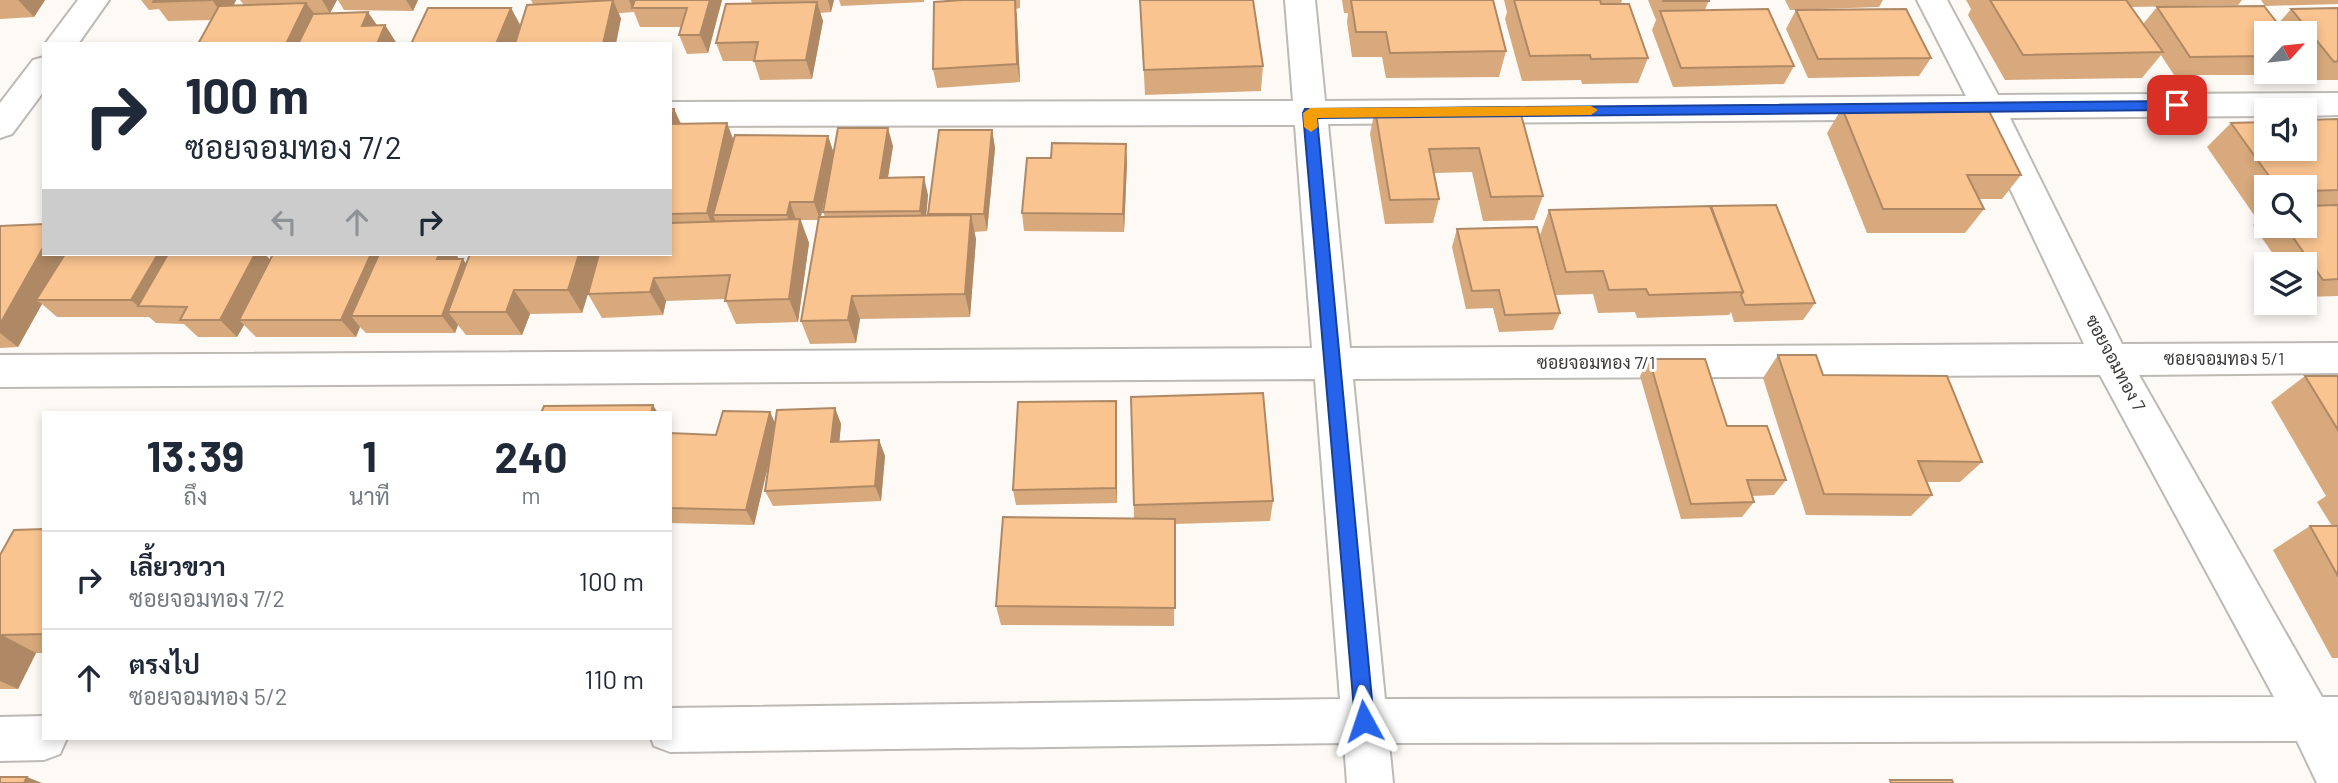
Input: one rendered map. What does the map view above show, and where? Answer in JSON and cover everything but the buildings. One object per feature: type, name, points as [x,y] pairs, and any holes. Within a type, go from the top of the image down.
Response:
[{"type":"street","points":[[62,42],[94,0]]},
{"type":"street","points":[[1300,0],[1370,783]]},
{"type":"street","name":"ซอยจอมทอง 7","points":[[1932,0],[1988,107],[2111,360],[2324,719],[2338,776]]},
{"type":"street","points":[[3,119],[42,70]]},
{"type":"street","points":[[672,114],[1310,113],[2338,104]]},
{"type":"street","points":[[3,119],[42,115]]},
{"type":"street","name":"ซอยจอมทอง 5/1","points":[[2111,360],[2338,358]]},
{"type":"street","name":"ซอยจอมทอง 7/1","points":[[0,371],[2111,360]]},
{"type":"street","points":[[672,730],[1364,721],[2324,719]]},
{"type":"street","points":[[0,739],[42,738]]},
{"type":"slow traffic","points":[[1311,127],[1310,113],[1591,110]]},
{"type":"route","points":[[1364,721],[1310,113],[2177,105]]}]
